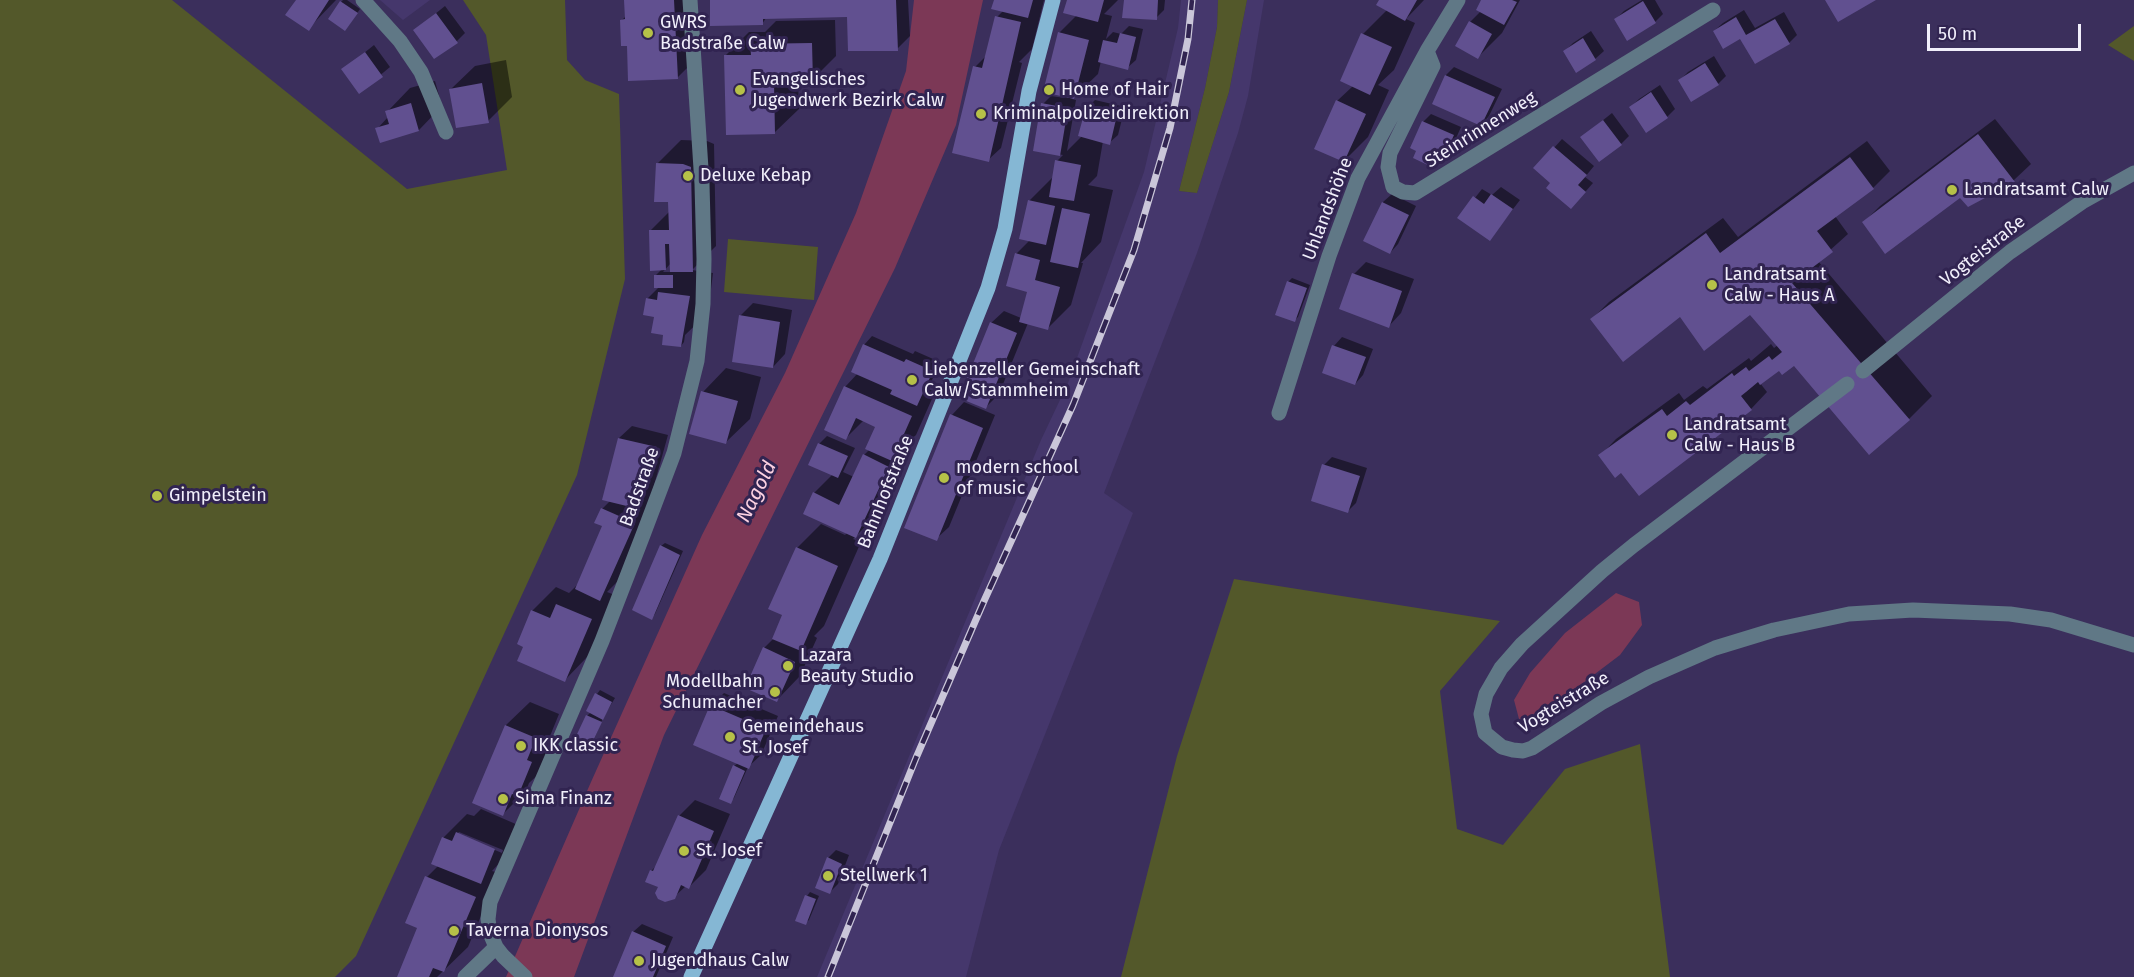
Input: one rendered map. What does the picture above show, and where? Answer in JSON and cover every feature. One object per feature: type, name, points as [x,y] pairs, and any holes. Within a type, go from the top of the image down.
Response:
[{"type":"main road","name":"Bahnhofstraße","points":[[691,977],[880,559],[988,288],[1005,229],[1029,91],[1053,0]]},
{"type":"street","points":[[363,0],[400,41],[421,72],[446,132]]},
{"type":"street","name":"Badstraße","points":[[499,952],[490,933],[488,919],[490,902],[602,641],[644,535],[674,453],[697,361],[703,304],[704,259],[702,184],[690,0]]},
{"type":"street","name":"Uhlandshöhe","points":[[1279,413],[1329,255],[1358,178],[1427,51],[1458,0]]},
{"type":"street","name":"Steinrinnenweg","points":[[1427,51],[1432,66],[1390,153],[1388,167],[1394,187],[1403,192],[1415,193],[1713,10]]},
{"type":"street","name":"Vogteistraße","points":[[1863,370],[2010,252],[2082,202],[2134,172]]},
{"type":"street","name":"Vogteistraße","points":[[1847,384],[1626,551],[1522,644],[1501,668],[1486,694],[1481,714],[1485,733],[1502,747],[1523,751],[1532,748],[1601,703],[1649,677],[1715,648],[1774,630],[1849,614],[1913,610],[2010,614],[2051,620],[2134,645]]},
{"type":"street","points":[[465,977],[499,952],[525,977]]},
{"type":"shaded area","points":[[380,0],[430,0],[403,20]]},
{"type":"shaded area","points":[[1181,0],[1218,0],[1217,27],[1205,88],[1179,191],[1197,193],[1229,92],[1247,0],[1264,0],[1248,96],[1238,133],[1197,253],[1104,493],[1133,513],[999,850],[966,977],[817,977],[1041,440],[1068,383],[1144,172],[1178,28]]},
{"type":"green space","points":[[0,0],[172,0],[407,189],[507,170],[486,35],[463,0],[565,0],[567,60],[585,80],[619,94],[625,279],[577,475],[356,956],[335,977],[0,977]]},
{"type":"green space","points":[[1218,0],[1247,0],[1229,92],[1197,193],[1179,191],[1205,88],[1217,27]]},
{"type":"green space","points":[[2134,26],[2134,61],[2108,45]]},
{"type":"green space","points":[[728,239],[818,247],[814,300],[724,292]]},
{"type":"green space","points":[[1234,579],[1500,621],[1440,691],[1457,829],[1503,845],[1565,769],[1640,744],[1670,977],[1121,977],[1177,756]]},
{"type":"water","name":"Nagold","points":[[914,0],[983,0],[956,125],[895,268],[664,735],[574,977],[506,977],[702,535],[785,373],[856,213],[906,71]]},
{"type":"water","points":[[1616,593],[1639,602],[1642,625],[1620,655],[1538,717],[1519,719],[1514,700],[1530,673],[1565,633]]},
{"type":"building","points":[[296,0],[329,0],[309,31],[285,15]]},
{"type":"building","name":"GWRS Badstraße Calw","points":[[624,0],[674,0],[678,79],[628,81],[627,46],[621,46],[620,20],[625,19]]},
{"type":"building","points":[[710,0],[896,0],[898,51],[848,51],[847,17],[763,19],[763,25],[710,26]]},
{"type":"building","points":[[994,0],[1033,0],[1028,18],[991,9]]},
{"type":"building","points":[[1067,0],[1104,0],[1098,22],[1063,13]]},
{"type":"building","points":[[1124,0],[1158,0],[1157,20],[1122,18]]},
{"type":"building","points":[[1379,0],[1417,0],[1405,21],[1376,5]]},
{"type":"building","points":[[1481,0],[1517,2],[1504,25],[1476,10]]},
{"type":"building","points":[[1825,0],[1876,0],[1838,22]]},
{"type":"building","points":[[340,1],[358,13],[345,31],[328,19]]},
{"type":"building","points":[[1643,1],[1656,23],[1627,41],[1614,19]]},
{"type":"building","points":[[436,13],[458,43],[434,59],[413,30]]},
{"type":"building","name":"Kriminalpolizeidirektion","points":[[995,16],[1021,22],[989,162],[952,153],[973,66],[982,68]]},
{"type":"building","points":[[1736,17],[1746,35],[1775,19],[1790,44],[1755,64],[1740,39],[1723,49],[1713,31]]},
{"type":"building","points":[[1469,21],[1492,34],[1478,59],[1455,46]]},
{"type":"building","points":[[1058,32],[1089,40],[1074,99],[1043,92]]},
{"type":"building","points":[[1120,33],[1136,37],[1128,70],[1098,62],[1103,40],[1117,43]]},
{"type":"building","points":[[1361,33],[1392,47],[1370,95],[1340,81]]},
{"type":"building","points":[[1583,38],[1596,60],[1576,73],[1563,51]]},
{"type":"building","points":[[812,43],[813,82],[774,83],[775,134],[726,135],[724,55],[751,55],[750,44]]},
{"type":"building","points":[[365,52],[383,77],[359,94],[341,69]]},
{"type":"building","points":[[1705,63],[1719,85],[1691,102],[1678,80]]},
{"type":"building","points":[[1445,75],[1495,97],[1481,126],[1432,104]]},
{"type":"building","points":[[482,83],[489,123],[456,128],[449,89]]},
{"type":"building","points":[[1651,92],[1668,118],[1646,133],[1629,107]]},
{"type":"building","points":[[1336,100],[1366,114],[1344,162],[1314,149]]},
{"type":"building","points":[[411,103],[419,131],[380,143],[375,128],[389,124],[385,111]]},
{"type":"building","points":[[1041,103],[1068,108],[1060,156],[1033,151]]},
{"type":"building","points":[[1086,107],[1117,115],[1110,145],[1078,136]]},
{"type":"building","points":[[1603,120],[1622,145],[1599,162],[1580,137]]},
{"type":"building","points":[[1422,121],[1454,135],[1442,162],[1435,159],[1432,167],[1413,158],[1416,151],[1410,148]]},
{"type":"building","name":"Landratsamt Calw","points":[[1978,134],[2015,182],[1968,207],[1960,198],[1885,254],[1862,222]]},
{"type":"building","points":[[1553,146],[1587,175],[1578,185],[1586,192],[1571,209],[1546,188],[1550,183],[1533,168]]},
{"type":"building","points":[[1850,157],[1874,189],[1817,231],[1833,252],[1792,283],[1910,420],[1869,455],[1794,366],[1782,375],[1779,371],[1760,385],[1758,382],[1741,396],[1752,410],[1639,496],[1621,473],[1615,478],[1598,455],[1662,409],[1667,416],[1686,401],[1690,405],[1732,373],[1734,376],[1746,367],[1749,371],[1769,356],[1772,360],[1782,352],[1750,315],[1704,351],[1680,317],[1623,362],[1590,319],[1706,233],[1720,253]]},
{"type":"building","points":[[1055,160],[1081,165],[1074,201],[1049,197]]},
{"type":"building","points":[[656,163],[683,164],[691,167],[693,272],[670,272],[669,244],[665,244],[666,270],[650,271],[649,230],[669,230],[668,202],[654,202]]},
{"type":"building","points":[[1491,194],[1513,209],[1490,241],[1457,218],[1473,196],[1484,204]]},
{"type":"building","points":[[1028,200],[1055,206],[1046,245],[1019,239]]},
{"type":"building","points":[[1382,202],[1409,215],[1390,254],[1363,241]]},
{"type":"building","points":[[1062,208],[1090,214],[1078,268],[1050,262]]},
{"type":"building","points":[[1015,253],[1040,260],[1035,280],[1060,287],[1048,330],[1019,322],[1027,292],[1006,286]]},
{"type":"building","points":[[1352,273],[1402,291],[1389,328],[1339,309]]},
{"type":"building","points":[[654,275],[673,275],[673,288],[654,288]]},
{"type":"building","points":[[1287,281],[1307,288],[1295,322],[1275,315]]},
{"type":"building","points":[[658,292],[690,296],[681,347],[662,345],[663,335],[651,333],[654,317],[643,315],[646,298],[657,300]]},
{"type":"building","points":[[739,315],[780,322],[773,368],[732,362]]},
{"type":"building","points":[[990,322],[1017,333],[986,409],[959,398]]},
{"type":"building","points":[[863,344],[904,362],[906,359],[933,371],[917,406],[890,394],[892,390],[851,372]]},
{"type":"building","points":[[1332,345],[1366,357],[1355,385],[1322,373]]},
{"type":"building","points":[[844,386],[912,416],[892,461],[865,449],[875,427],[856,418],[846,440],[824,430]]},
{"type":"building","points":[[701,391],[738,401],[726,444],[689,434]]},
{"type":"building","name":"modern school of music","points":[[950,414],[983,428],[937,541],[904,528]]},
{"type":"building","points":[[618,438],[657,447],[639,509],[602,500]]},
{"type":"building","points":[[818,443],[848,456],[838,478],[808,465]]},
{"type":"building","points":[[863,454],[889,467],[856,538],[803,514],[813,492],[839,505]]},
{"type":"building","points":[[1322,464],[1360,476],[1348,513],[1311,501]]},
{"type":"building","points":[[601,508],[635,523],[600,601],[575,589],[602,526],[594,523]]},
{"type":"building","points":[[660,545],[680,555],[652,620],[632,610]]},
{"type":"building","points":[[796,547],[838,566],[801,651],[772,639],[782,615],[768,609]]},
{"type":"building","points":[[556,604],[592,619],[565,682],[517,661],[523,647],[517,644],[531,610],[550,618]]},
{"type":"building","points":[[763,647],[795,662],[777,702],[745,688]]},
{"type":"building","points":[[595,693],[612,702],[603,720],[586,711]]},
{"type":"building","name":"Gemeindehaus St. Josef","points":[[710,705],[766,729],[749,769],[693,745]]},
{"type":"building","points":[[586,715],[602,722],[587,754],[571,747]]},
{"type":"building","points":[[505,725],[536,738],[527,760],[532,762],[518,796],[512,794],[503,816],[472,803]]},
{"type":"building","points":[[733,765],[745,771],[731,804],[719,799]]},
{"type":"building","name":"St. Josef","points":[[678,815],[714,831],[689,889],[681,885],[675,899],[665,902],[658,899],[655,893],[658,887],[645,882],[650,870],[653,871]]},
{"type":"building","points":[[456,832],[495,849],[481,884],[431,864],[442,837],[452,841]]},
{"type":"building","name":"Stellwerk 1","points":[[827,857],[842,864],[830,894],[815,888]]},
{"type":"building","points":[[425,876],[476,897],[444,972],[433,968],[429,977],[397,977],[417,928],[405,923]]},
{"type":"building","points":[[805,895],[816,899],[806,925],[795,921]]},
{"type":"building","name":"Jugendhaus Calw","points":[[632,931],[666,946],[653,977],[613,977]]},
{"type":"railway","points":[[828,977],[916,758],[1073,405],[1134,250],[1170,128],[1188,39],[1192,0]]},
{"type":"place","name":"GWRS Badstraße Calw","points":[[648,33]]},
{"type":"place","name":"Evangelisches Jugendwerk Bezirk Calw","points":[[740,90]]},
{"type":"place","name":"Home of Hair","points":[[1049,90]]},
{"type":"place","name":"Kriminalpolizeidirektion","points":[[981,114]]},
{"type":"place","name":"Deluxe Kebap","points":[[688,176]]},
{"type":"place","name":"Landratsamt Calw","points":[[1952,190]]},
{"type":"place","name":"Landratsamt Calw - Haus A","points":[[1712,285]]},
{"type":"place","name":"Liebenzeller Gemeinschaft Calw/Stammheim","points":[[912,380]]},
{"type":"place","name":"Landratsamt Calw - Haus B","points":[[1672,435]]},
{"type":"place","name":"modern school of music","points":[[944,478]]},
{"type":"place","name":"Gimpelstein","points":[[157,496]]},
{"type":"place","name":"Lazara Beauty Studio","points":[[788,666]]},
{"type":"place","name":"Modellbahn Schumacher","points":[[775,692]]},
{"type":"place","name":"Gemeindehaus St. Josef","points":[[730,737]]},
{"type":"place","name":"IKK classic","points":[[521,746]]},
{"type":"place","name":"Sima Finanz","points":[[503,799]]},
{"type":"place","name":"St. Josef","points":[[684,851]]},
{"type":"place","name":"Stellwerk 1","points":[[828,876]]},
{"type":"place","name":"Taverna Dionysos","points":[[454,931]]},
{"type":"place","name":"Jugendhaus Calw","points":[[639,961]]}]
